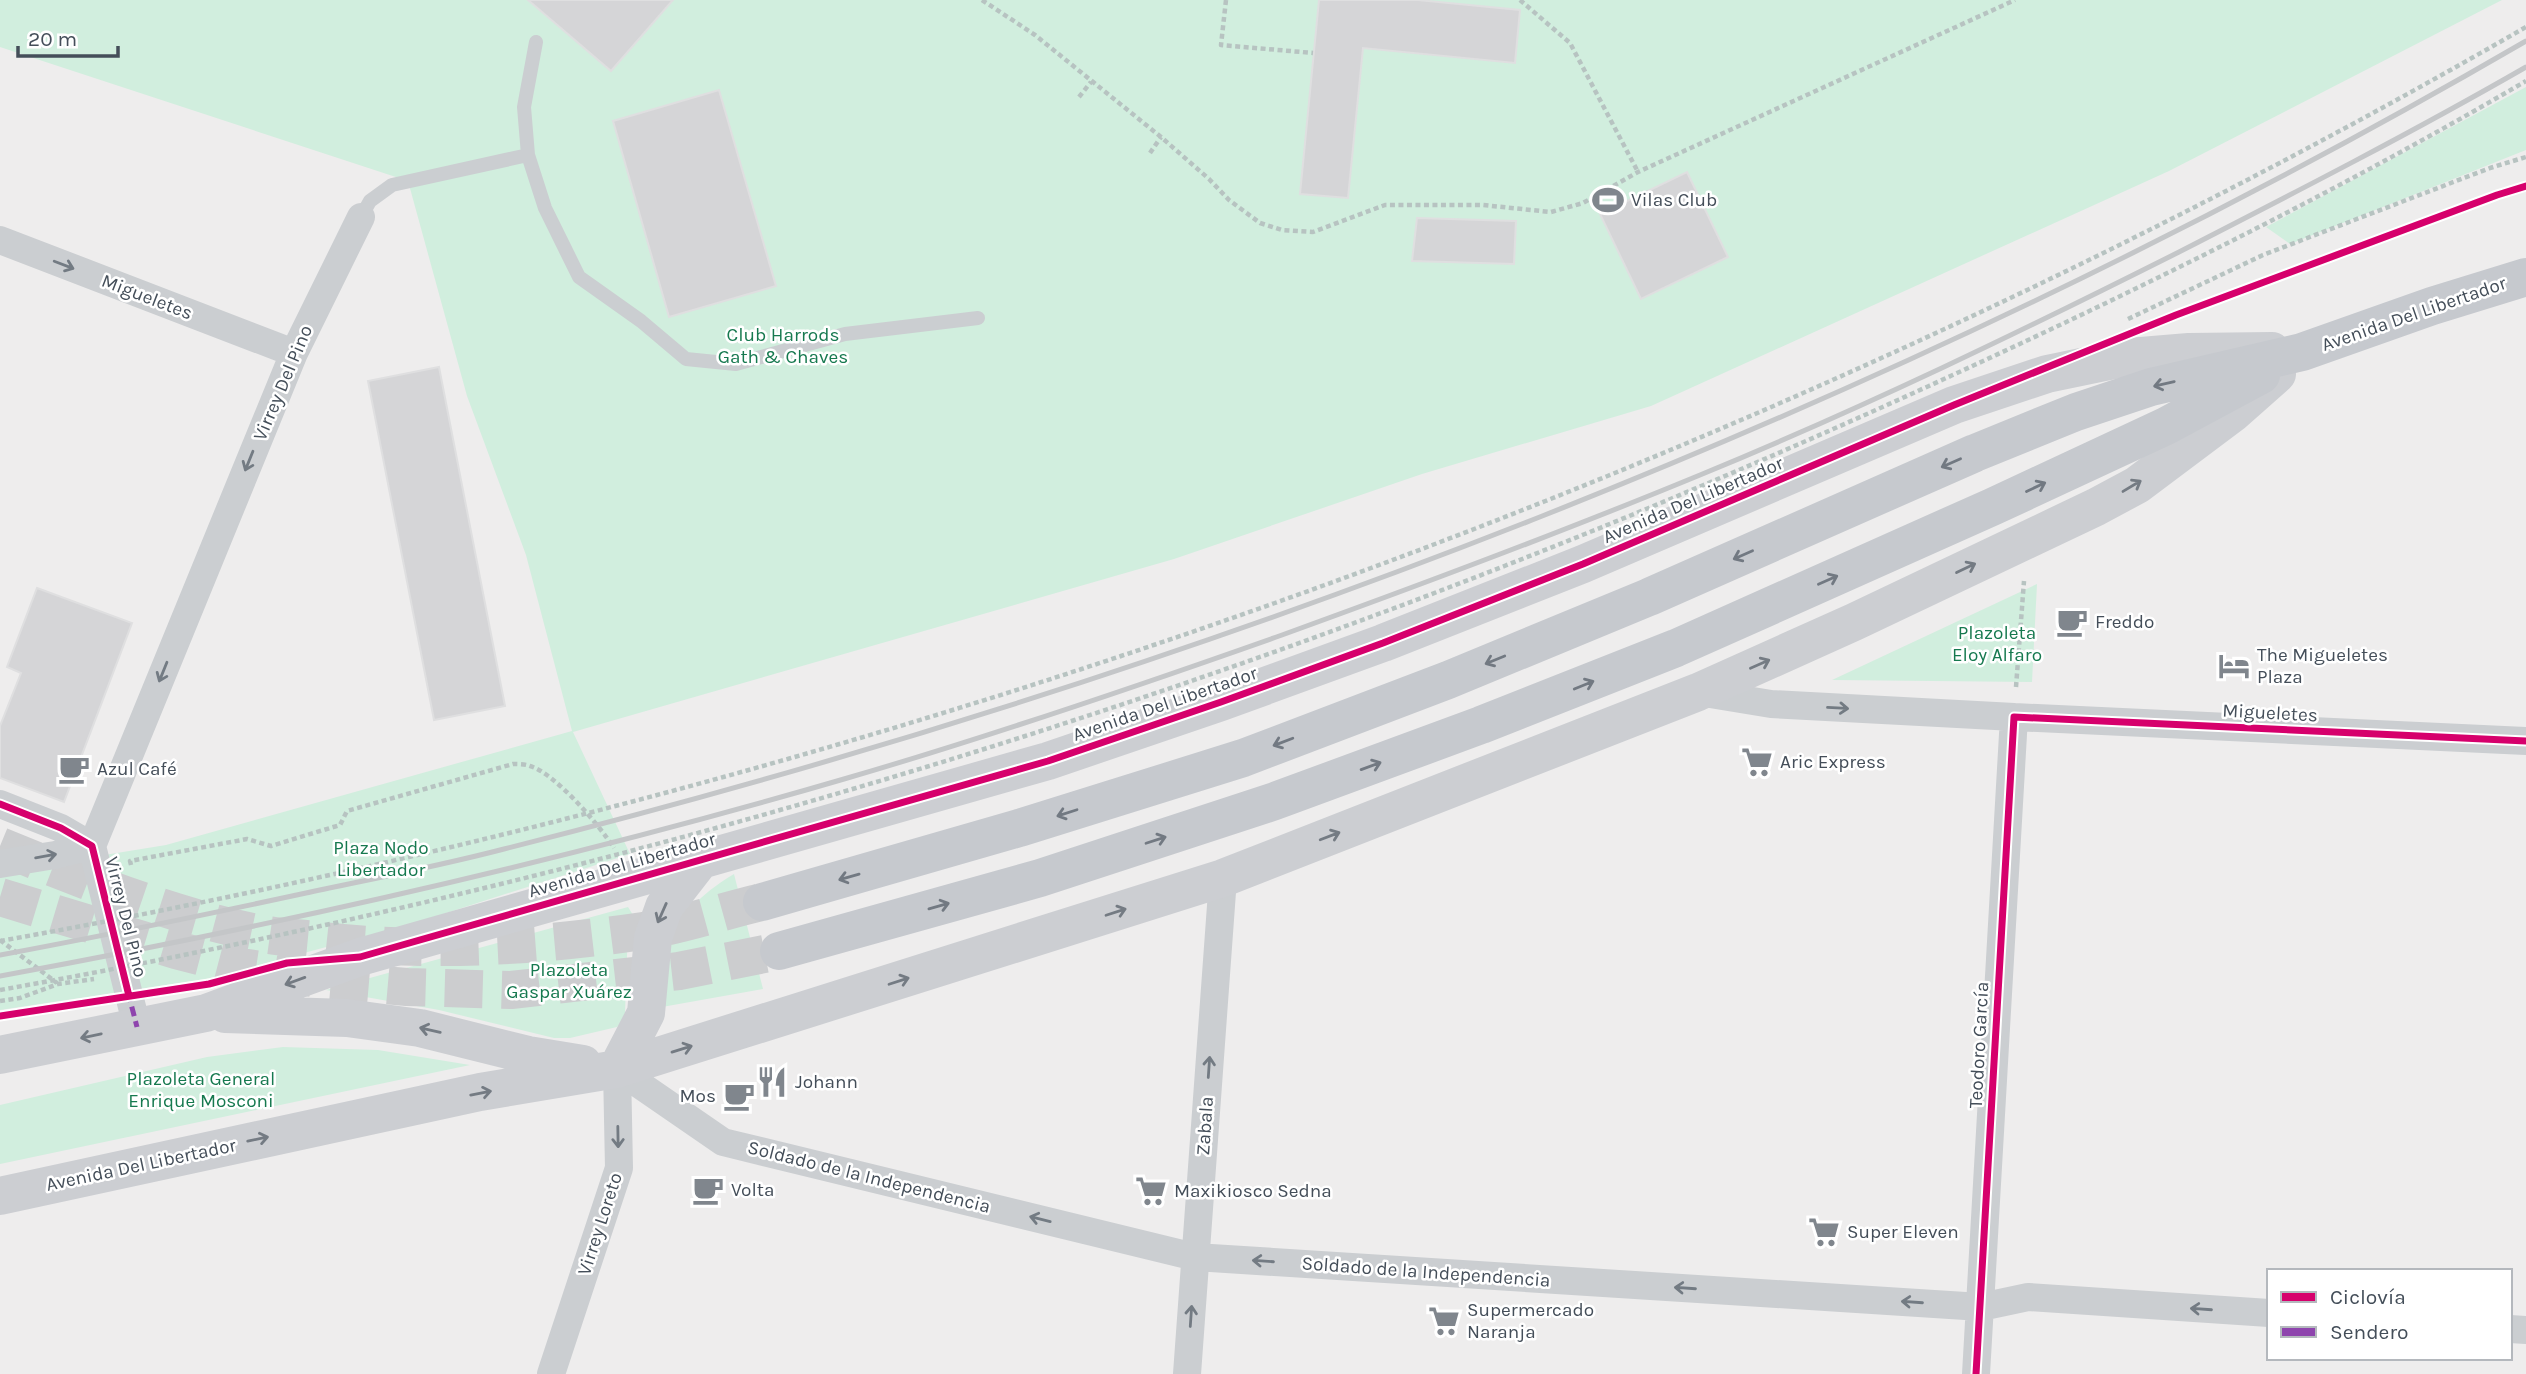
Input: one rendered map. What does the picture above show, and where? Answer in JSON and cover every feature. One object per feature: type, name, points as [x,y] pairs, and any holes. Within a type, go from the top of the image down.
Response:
[{"type":"main road","name":"Avenida Del Libertador","points":[[762,902],[1019,828],[1243,758],[1448,680],[1637,602],[1975,453],[2076,412],[2151,387],[2302,352],[2432,306],[2526,277]]},
{"type":"main road","name":"Avenida Del Libertador","points":[[0,1055],[206,1013],[360,957],[1048,761],[1382,643],[1583,564],[1954,405],[2047,374],[2129,357],[2189,352],[2302,352]]},
{"type":"main road","name":"Avenida Del Libertador","points":[[0,1196],[480,1092],[617,1069],[1223,878],[1698,692],[1854,622],[2137,485],[2233,413],[2302,352]]},
{"type":"main road","name":"Avenida Del Libertador","points":[[779,951],[1040,878],[1275,801],[1507,715],[1676,648],[1980,513],[2166,426],[2302,352]]},
{"type":"main road","points":[[206,1013],[347,1018],[408,1026],[528,1055],[617,1069],[646,1013],[653,938],[664,906],[702,858]]},
{"type":"street","name":"Virrey Del Pino","points":[[137,1027],[92,846],[294,353],[360,217]]},
{"type":"street","name":"Migueletes","points":[[0,240],[294,353]]},
{"type":"street","name":"Migueletes","points":[[1698,692],[1771,704],[2526,741]]},
{"type":"street","name":"Teodoro García","points":[[1976,1374],[2014,717]]},
{"type":"street","points":[[0,804],[61,828],[92,846]]},
{"type":"street","points":[[0,863],[55,855],[92,846]]},
{"type":"street","name":"Zabala","points":[[1187,1374],[1223,878]]},
{"type":"street","name":"Soldado de la Independencia","points":[[617,1069],[723,1142],[1195,1257],[1981,1307],[2028,1297],[2267,1313]]},
{"type":"street","name":"Virrey Loreto","points":[[551,1374],[619,1168],[617,1069]]},
{"type":"lane","points":[[536,42],[524,107],[528,155],[545,208],[579,277],[641,321],[686,359],[736,364],[845,334],[978,318]]},
{"type":"lane","points":[[360,217],[370,201],[392,185],[528,155]]},
{"type":"path","points":[[982,0],[1035,35],[1161,136],[1229,200],[1260,223],[1282,230],[1313,232],[1385,205],[1483,205],[1551,212],[1583,203],[1638,172],[2015,0]]},
{"type":"path","points":[[1226,0],[1221,45],[1313,53]]},
{"type":"path","points":[[1520,0],[1570,43],[1638,172]]},
{"type":"path","points":[[0,941],[131,918],[314,880],[605,810],[834,747],[1134,652],[1258,608],[1402,555],[1674,448],[1951,325],[2349,127],[2526,27]]},
{"type":"path","points":[[0,990],[151,963],[342,922],[666,843],[1001,745],[1274,654],[1425,598],[1709,484],[2108,304],[2390,158],[2526,81]]},
{"type":"path","points":[[1079,97],[1091,82]]},
{"type":"path","points":[[1150,153],[1161,136]]},
{"type":"path","points":[[2126,320],[2263,255],[2490,168],[2526,157]]},
{"type":"path","points":[[2014,717],[2027,538]]},
{"type":"path","points":[[103,887],[135,885],[130,861],[247,839],[271,846],[340,825],[347,811],[513,764],[531,766],[548,777],[584,810],[607,837],[634,878]]},
{"type":"path","points":[[0,941],[58,984]]},
{"type":"path","points":[[0,1001],[20,998],[58,984],[124,975]]},
{"type":"green space","points":[[0,0],[2502,0],[2169,171],[1651,406],[1422,474],[1174,559],[573,732],[630,854],[409,925],[206,979],[0,1010],[0,872],[166,845],[572,731],[526,555],[467,396],[408,181],[0,47]]},
{"type":"green space","points":[[2526,87],[2526,150],[2290,244],[2266,227]]},
{"type":"green space","name":"Plazoleta Eloy Alfaro","points":[[2037,584],[2032,682],[1832,680]]},
{"type":"green space","points":[[734,874],[763,989],[662,1007],[667,957],[675,931],[696,902]]},
{"type":"green space","name":"Plazoleta Gaspar Xuárez","points":[[628,907],[633,915],[628,927],[625,1013],[617,1027],[570,1038],[554,1038],[439,1010],[326,990]]},
{"type":"green space","name":"Plazoleta General Enrique Mosconi","points":[[283,1047],[378,1050],[470,1065],[0,1164],[0,1105],[207,1057]]},
{"type":"building","points":[[528,0],[673,0],[611,71]]},
{"type":"building","points":[[1319,0],[1418,0],[1520,10],[1515,63],[1363,48],[1348,198],[1300,194]]},
{"type":"building","points":[[719,90],[776,286],[669,317],[613,121]]},
{"type":"building","points":[[1687,172],[1728,257],[1641,299],[1600,214]]},
{"type":"building","points":[[1417,218],[1516,221],[1514,264],[1412,261]]},
{"type":"building","points":[[439,367],[505,706],[434,720],[368,381]]},
{"type":"building","points":[[37,588],[132,623],[64,802],[0,778],[0,726],[21,673],[7,667]]},
{"type":"tunnel","points":[[0,846],[96,884],[196,918],[262,934],[356,944],[479,946],[602,937],[688,922],[762,902]]},
{"type":"tunnel","points":[[0,897],[241,967],[326,980],[407,987],[511,990],[679,971],[779,951]]},
{"type":"railway","points":[[0,955],[430,867],[504,849],[767,778],[1029,699],[1288,612],[1544,516],[1796,410],[2044,296],[2288,173],[2526,41]]},
{"type":"railway","points":[[0,976],[319,912],[635,837],[955,746],[1282,635],[1596,517],[1882,396],[2179,252],[2526,67]]},
{"type":"marked path","points":[[128,992],[137,1027]]},
{"type":"cycle path","points":[[0,1016],[209,984],[287,963],[360,957],[1048,761],[1383,643],[1583,564],[1954,405],[2176,315],[2526,186]]},
{"type":"cycle path","points":[[1976,1374],[2014,717],[2526,741]]},
{"type":"cycle path","points":[[0,804],[61,828],[92,846],[129,996]]},
{"type":"place","name":"Vilas Club","points":[[1608,200]]},
{"type":"place","name":"Freddo","points":[[2072,622]]},
{"type":"place","name":"The Migueletes Plaza","points":[[2234,666]]},
{"type":"place","name":"Aric Express","points":[[1757,762]]},
{"type":"place","name":"Azul Café","points":[[74,769]]},
{"type":"place","name":"Johann","points":[[772,1082]]},
{"type":"place","name":"Mos","points":[[739,1096]]},
{"type":"place","name":"Volta","points":[[708,1190]]},
{"type":"place","name":"Maxikiosco Sedna","points":[[1151,1191]]},
{"type":"place","name":"Super Eleven","points":[[1824,1232]]},
{"type":"place","name":"Supermercado Naranja","points":[[1444,1321]]},
{"type":"park label","name":"Club Harrods Gath & Chaves","points":[[783,346]]},
{"type":"park label","name":"Plaza Nodo Libertador","points":[[381,859]]}]
